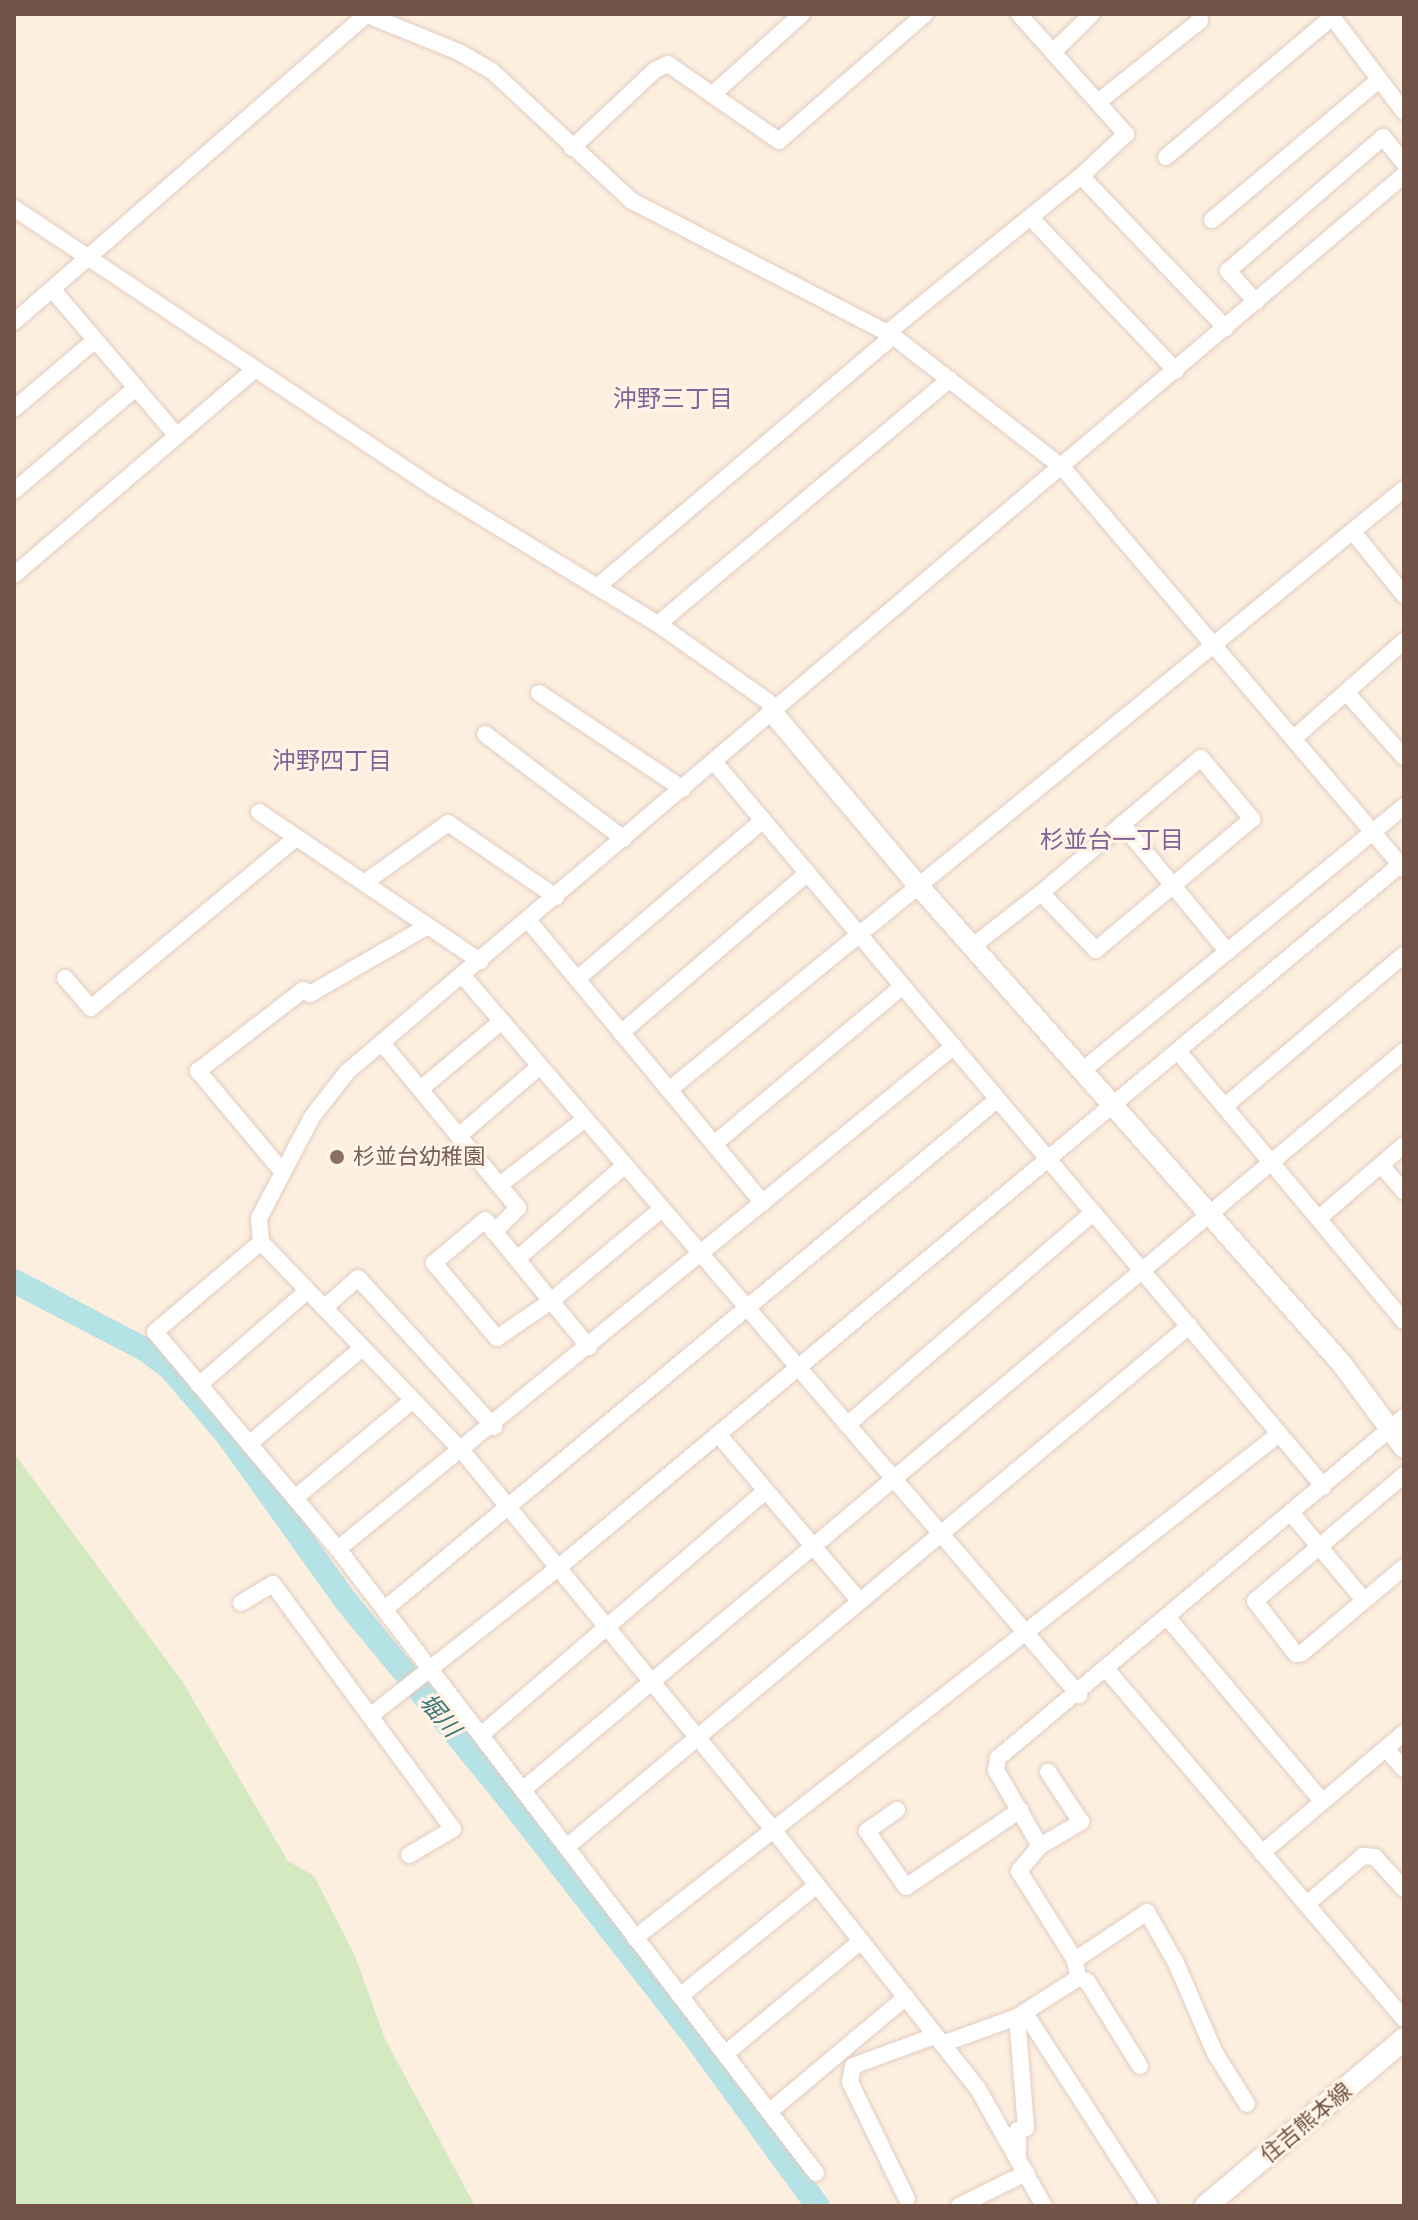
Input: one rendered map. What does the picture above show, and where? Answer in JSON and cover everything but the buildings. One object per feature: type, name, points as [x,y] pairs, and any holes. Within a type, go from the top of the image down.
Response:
[{"type":"main road","name":"住吉熊本線","points":[[1206,2206],[1404,2039]]},
{"type":"street","points":[[14,322],[366,14],[459,52],[492,71],[632,201],[890,334],[1062,467],[1402,867],[1047,1158],[558,1568],[433,1670],[370,1716]]},
{"type":"street","points":[[712,95],[802,14]]},
{"type":"street","points":[[572,148],[655,70],[668,64],[779,141],[925,14]]},
{"type":"street","points":[[597,587],[890,334],[1081,176],[1126,134],[1019,14]]},
{"type":"street","points":[[1053,52],[1092,14]]},
{"type":"street","points":[[1098,102],[1200,21],[1199,14]]},
{"type":"street","points":[[1166,157],[1331,16],[1404,112]]},
{"type":"street","points":[[1212,220],[1379,80]]},
{"type":"street","points":[[1256,302],[1228,271],[1383,137],[1404,163]]},
{"type":"street","points":[[1044,2206],[978,2089],[771,1827],[463,1452],[261,1242],[259,1218],[282,1171],[347,1072],[1404,175]]},
{"type":"street","points":[[1081,176],[1226,328]]},
{"type":"street","points":[[14,208],[431,486],[658,624],[775,710],[917,884],[1396,1423],[1404,1448]]},
{"type":"street","points":[[1030,217],[1176,371]]},
{"type":"street","points":[[52,289],[177,436]]},
{"type":"street","points":[[14,409],[95,340]]},
{"type":"street","points":[[14,575],[255,369]]},
{"type":"street","points":[[658,624],[950,379]]},
{"type":"street","points":[[14,491],[136,388]]},
{"type":"street","points":[[669,1090],[857,932],[1205,649],[1216,647],[1404,489]]},
{"type":"street","points":[[1353,532],[1404,595]]},
{"type":"street","points":[[1294,738],[1404,641]]},
{"type":"street","points":[[1346,692],[1404,757]]},
{"type":"street","points":[[539,693],[683,789]]},
{"type":"street","points":[[485,734],[624,839]]},
{"type":"street","points":[[974,945],[1041,893],[1201,758],[1252,819],[1096,950],[1041,893]]},
{"type":"street","points":[[714,762],[1324,1487]]},
{"type":"street","points":[[1083,1070],[1404,806]]},
{"type":"street","points":[[259,812],[480,961]]},
{"type":"street","points":[[577,979],[763,820]]},
{"type":"street","points":[[364,883],[448,823],[556,897]]},
{"type":"street","points":[[1122,824],[1228,952]]},
{"type":"street","points":[[65,978],[91,1008],[296,838]]},
{"type":"street","points":[[621,1033],[808,873]]},
{"type":"street","points":[[528,920],[763,1203]]},
{"type":"street","points":[[282,1171],[198,1071],[303,990],[310,994],[428,926]]},
{"type":"street","points":[[1225,1106],[1404,955]]},
{"type":"street","points":[[463,976],[1079,1695]]},
{"type":"street","points":[[714,1144],[903,986]]},
{"type":"street","points":[[423,1087],[502,1021]]},
{"type":"street","points":[[382,1043],[423,1087],[518,1208],[494,1232]]},
{"type":"street","points":[[338,1549],[494,1427],[954,1046]]},
{"type":"street","points":[[1178,1051],[1404,1321]]},
{"type":"street","points":[[525,1788],[1404,1051]]},
{"type":"street","points":[[461,1134],[540,1066]]},
{"type":"street","points":[[385,1609],[998,1099]]},
{"type":"street","points":[[501,1184],[585,1119]]},
{"type":"street","points":[[1319,1218],[1404,1145]]},
{"type":"street","points":[[517,1259],[625,1165]]},
{"type":"street","points":[[1381,1165],[1404,1191]]},
{"type":"street","points":[[589,1347],[551,1301],[517,1259],[494,1232],[485,1220],[434,1263],[497,1338],[551,1301],[662,1209]]},
{"type":"street","points":[[847,1425],[1093,1213]]},
{"type":"street","points":[[261,1242],[155,1332],[338,1549],[569,1845],[635,1938],[816,2173]]},
{"type":"street","points":[[324,1308],[358,1278],[494,1427]]},
{"type":"street","points":[[199,1385],[307,1291]]},
{"type":"street","points":[[569,1845],[1189,1326]]},
{"type":"street","points":[[249,1444],[362,1348]]},
{"type":"street","points":[[295,1498],[413,1400]]},
{"type":"street","points":[[1040,1846],[996,1770],[998,1758],[1079,1695],[1396,1423]]},
{"type":"street","points":[[718,1434],[859,1600]]},
{"type":"street","points":[[635,1938],[771,1827],[1026,1633],[1279,1434]]},
{"type":"street","points":[[1404,1475],[1255,1601],[1296,1654],[1404,1567]]},
{"type":"street","points":[[482,1734],[766,1491]]},
{"type":"street","points":[[1292,1514],[1364,1600]]},
{"type":"street","points":[[241,1603],[273,1584],[453,1829],[409,1855]]},
{"type":"street","points":[[1168,1618],[1322,1801]]},
{"type":"street","points":[[1107,1670],[1404,2019]]},
{"type":"street","points":[[1262,1853],[1404,1733]]},
{"type":"street","points":[[1386,1749],[1404,1769]]},
{"type":"street","points":[[1048,1772],[1081,1822],[1040,1846],[1019,1871],[1075,1960],[1078,1978]]},
{"type":"street","points":[[897,1810],[867,1831],[906,1887],[1020,1810]]},
{"type":"street","points":[[1307,1904],[1363,1856],[1375,1857],[1404,1889]]},
{"type":"street","points":[[680,1996],[817,1885]]},
{"type":"street","points":[[1075,1960],[1147,1912],[1176,1963],[1215,2053],[1247,2104]]},
{"type":"street","points":[[725,2054],[861,1941]]},
{"type":"street","points":[[907,2199],[850,2082],[853,2066],[1021,2015],[1078,1978]]},
{"type":"street","points":[[1078,1978],[1087,1981],[1114,2039],[1140,2066]]},
{"type":"street","points":[[769,2112],[906,1997]]},
{"type":"street","points":[[1021,2015],[1026,2128],[1018,2130],[1022,2166]]},
{"type":"street","points":[[1021,2015],[1150,2206]]},
{"type":"street","points":[[959,2206],[1022,2166]]},
{"type":"green space","points":[[14,1453],[182,1681],[288,1861],[314,1876],[355,1956],[385,2039],[475,2206],[14,2206]]},
{"type":"waterway","name":"堀川","points":[[14,1281],[146,1350],[170,1368],[228,1436],[345,1600],[500,1788],[696,2039],[818,2206]]},
{"type":"place","name":"杉並台幼稚園","points":[[337,1157]]},
{"type":"district","name":"沖野三丁目","points":[[673,399]]},
{"type":"district","name":"沖野四丁目","points":[[332,761]]},
{"type":"district","name":"杉並台一丁目","points":[[1112,840]]}]
